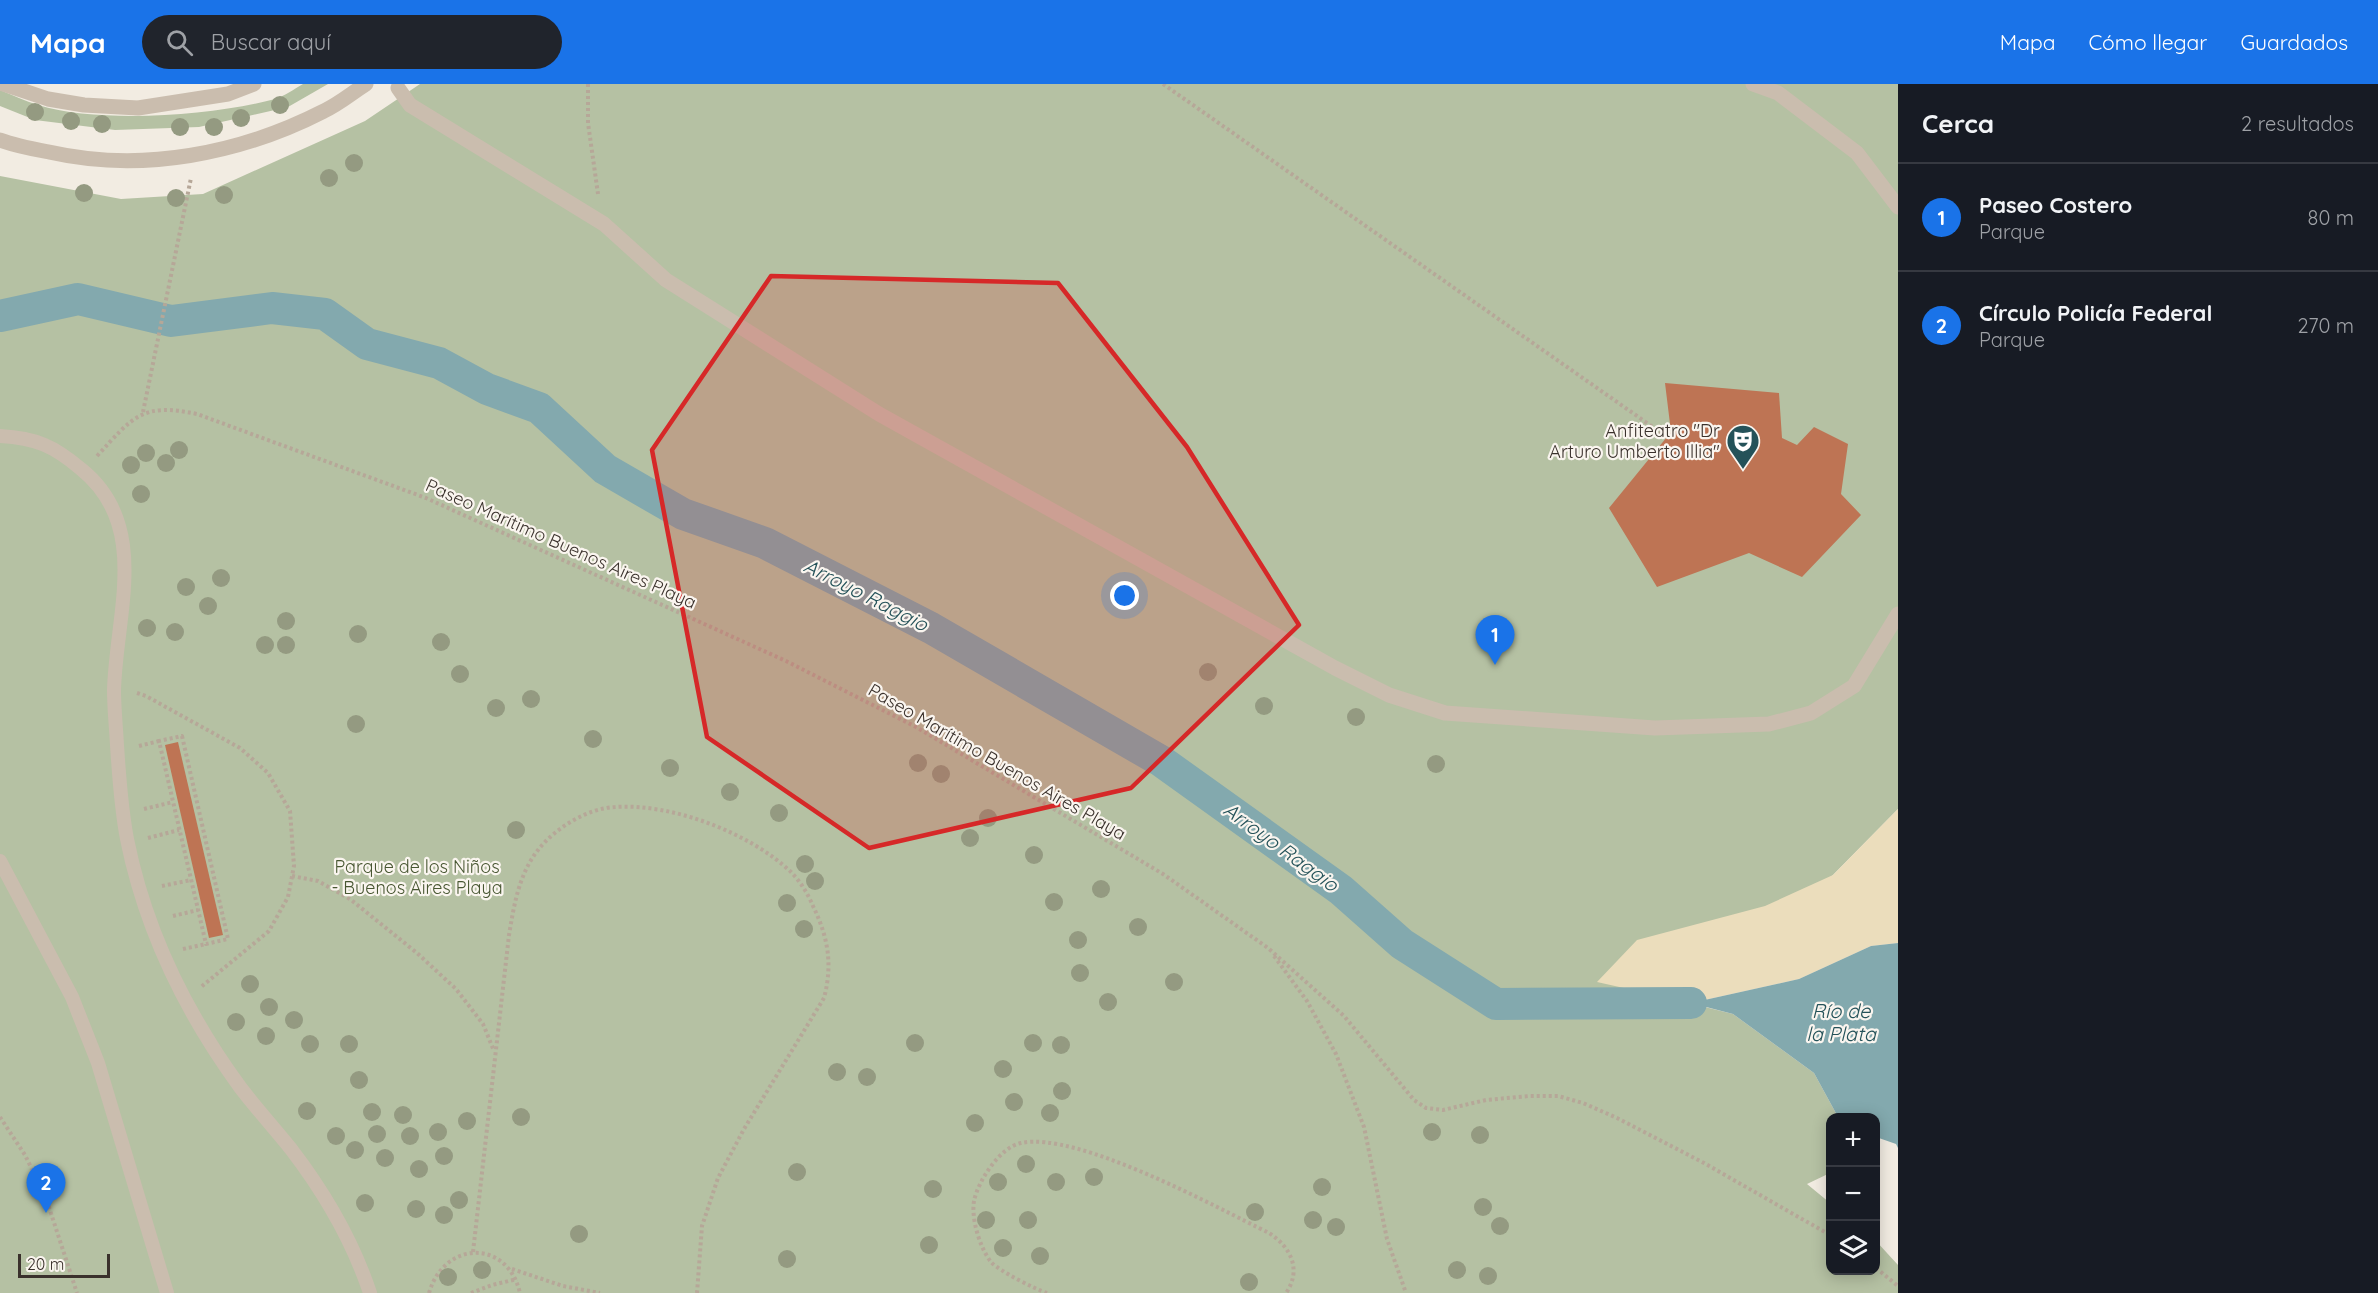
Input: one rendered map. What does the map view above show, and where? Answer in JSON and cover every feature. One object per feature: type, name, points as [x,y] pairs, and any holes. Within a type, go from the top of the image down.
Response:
[{"type":"street","points":[[3,84],[48,99],[84,105],[138,108],[228,94],[254,84]]},
{"type":"street","points":[[0,140],[73,158],[127,162],[196,156],[267,135],[325,111],[366,84]]},
{"type":"street","points":[[1753,84],[1778,93],[1857,153],[1898,207]]},
{"type":"street","points":[[398,88],[410,105],[604,224],[666,280],[879,414],[1335,668],[1389,695],[1445,713],[1655,728],[1769,724],[1811,713],[1854,686],[1898,614]]},
{"type":"lane","points":[[0,436],[29,438],[63,453],[90,476],[108,500],[117,518],[123,538],[126,562],[114,691],[121,801],[127,839],[147,914],[162,953],[197,1022],[240,1087],[313,1180],[349,1240],[370,1293]]},
{"type":"lane","points":[[0,861],[72,997],[98,1063],[167,1293]]},
{"type":"path","points":[[588,84],[588,123],[604,224]]},
{"type":"path","points":[[1163,84],[1666,437]]},
{"type":"path","points":[[94,458],[118,432],[143,412],[196,156]]},
{"type":"path","name":"Paseo Marítimo Buenos Aires Playa","points":[[143,412],[170,408],[197,414],[426,498],[786,661],[916,727],[1153,868],[1268,948],[1344,1016],[1414,1100],[1426,1108],[1443,1110],[1486,1100],[1529,1096],[1558,1096],[1583,1103],[1704,1163],[1826,1233]]},
{"type":"path","points":[[130,691],[146,696],[240,748],[268,773],[290,811],[294,866],[288,897],[269,931],[198,990]]},
{"type":"path","points":[[133,747],[182,736],[228,939],[179,950]]},
{"type":"path","points":[[159,741],[206,944]]},
{"type":"path","points":[[138,810],[173,802]]},
{"type":"path","points":[[473,1252],[509,935],[518,888],[538,850],[570,820],[614,807],[661,810],[733,833],[761,849],[792,873],[808,896],[823,926],[830,960],[829,979],[824,998],[744,1129],[718,1178],[702,1226],[697,1293]]},
{"type":"path","points":[[143,839],[180,830]]},
{"type":"path","points":[[292,876],[318,881],[350,898],[417,953],[456,989],[483,1024],[495,1051]]},
{"type":"path","points":[[156,888],[191,880]]},
{"type":"path","points":[[166,918],[198,910]]},
{"type":"path","points":[[1268,948],[1307,1001],[1336,1054],[1364,1127],[1387,1239],[1406,1293]]},
{"type":"path","points":[[0,1117],[25,1155],[46,1198],[77,1293]]},
{"type":"path","points":[[1047,1293],[1017,1279],[991,1263],[975,1229],[974,1201],[987,1171],[1001,1154],[1020,1143],[1045,1143],[1110,1161],[1166,1181],[1269,1233],[1281,1241],[1290,1255],[1294,1280],[1286,1293]]},
{"type":"path","points":[[429,1293],[433,1279],[443,1265],[456,1256],[473,1252],[499,1259],[517,1279],[520,1293]]},
{"type":"path","points":[[509,1268],[563,1286],[600,1293]]},
{"type":"path","points":[[1880,1272],[1898,1286]]},
{"type":"path","points":[[471,1293],[517,1279]]},
{"type":"highlighted area","points":[[771,276],[1058,283],[1187,447],[1299,625],[1131,788],[869,848],[707,737],[652,450]]},
{"type":"green space","points":[[303,84],[328,84],[288,107],[199,127],[115,130],[35,120],[0,106],[0,90],[33,103],[63,111],[156,116],[250,105],[275,99]]},
{"type":"green space","name":"Parque de los Niños - Buenos Aires Playa","points":[[420,84],[1898,84],[1898,809],[1833,875],[1693,1004],[1733,1014],[1814,1073],[1836,1113],[1826,1113],[1826,1175],[1807,1184],[1826,1200],[1826,1275],[1880,1275],[1880,1245],[1898,1265],[1898,1293],[0,1293],[0,176],[121,199],[203,194],[365,121]]},
{"type":"sand","points":[[1898,809],[1898,943],[1871,946],[1799,979],[1691,1003],[1597,982],[1637,940],[1765,906],[1833,875]]},
{"type":"water","name":"Río de la Plata","points":[[1898,943],[1898,1148],[1896,1144],[1880,1138],[1880,1113],[1836,1113],[1814,1073],[1733,1014],[1691,1003],[1799,979],[1871,946]]},
{"type":"building","name":"Anfiteatro \"Dr Arturo Umberto Illia\"","points":[[1665,383],[1779,393],[1782,438],[1797,445],[1814,427],[1848,444],[1841,494],[1861,515],[1802,577],[1749,553],[1657,587],[1609,508],[1671,432]]},
{"type":"building","points":[[178,742],[223,935],[209,938],[165,745]]},
{"type":"waterway","name":"Arroyo Raggio","points":[[0,316],[78,299],[171,321],[272,308],[325,314],[367,344],[439,363],[487,389],[539,408],[605,469],[683,514],[765,543],[931,628],[1161,761],[1341,890],[1402,944],[1496,1004],[1691,1003]]},
{"type":"place","name":"Anfiteatro \"Dr Arturo Umberto Illia\"","points":[[1743,470]]},
{"type":"place","name":"Paseo Costero","points":[[1495,665]]},
{"type":"place","name":"Círculo Policía Federal","points":[[46,1213]]}]
